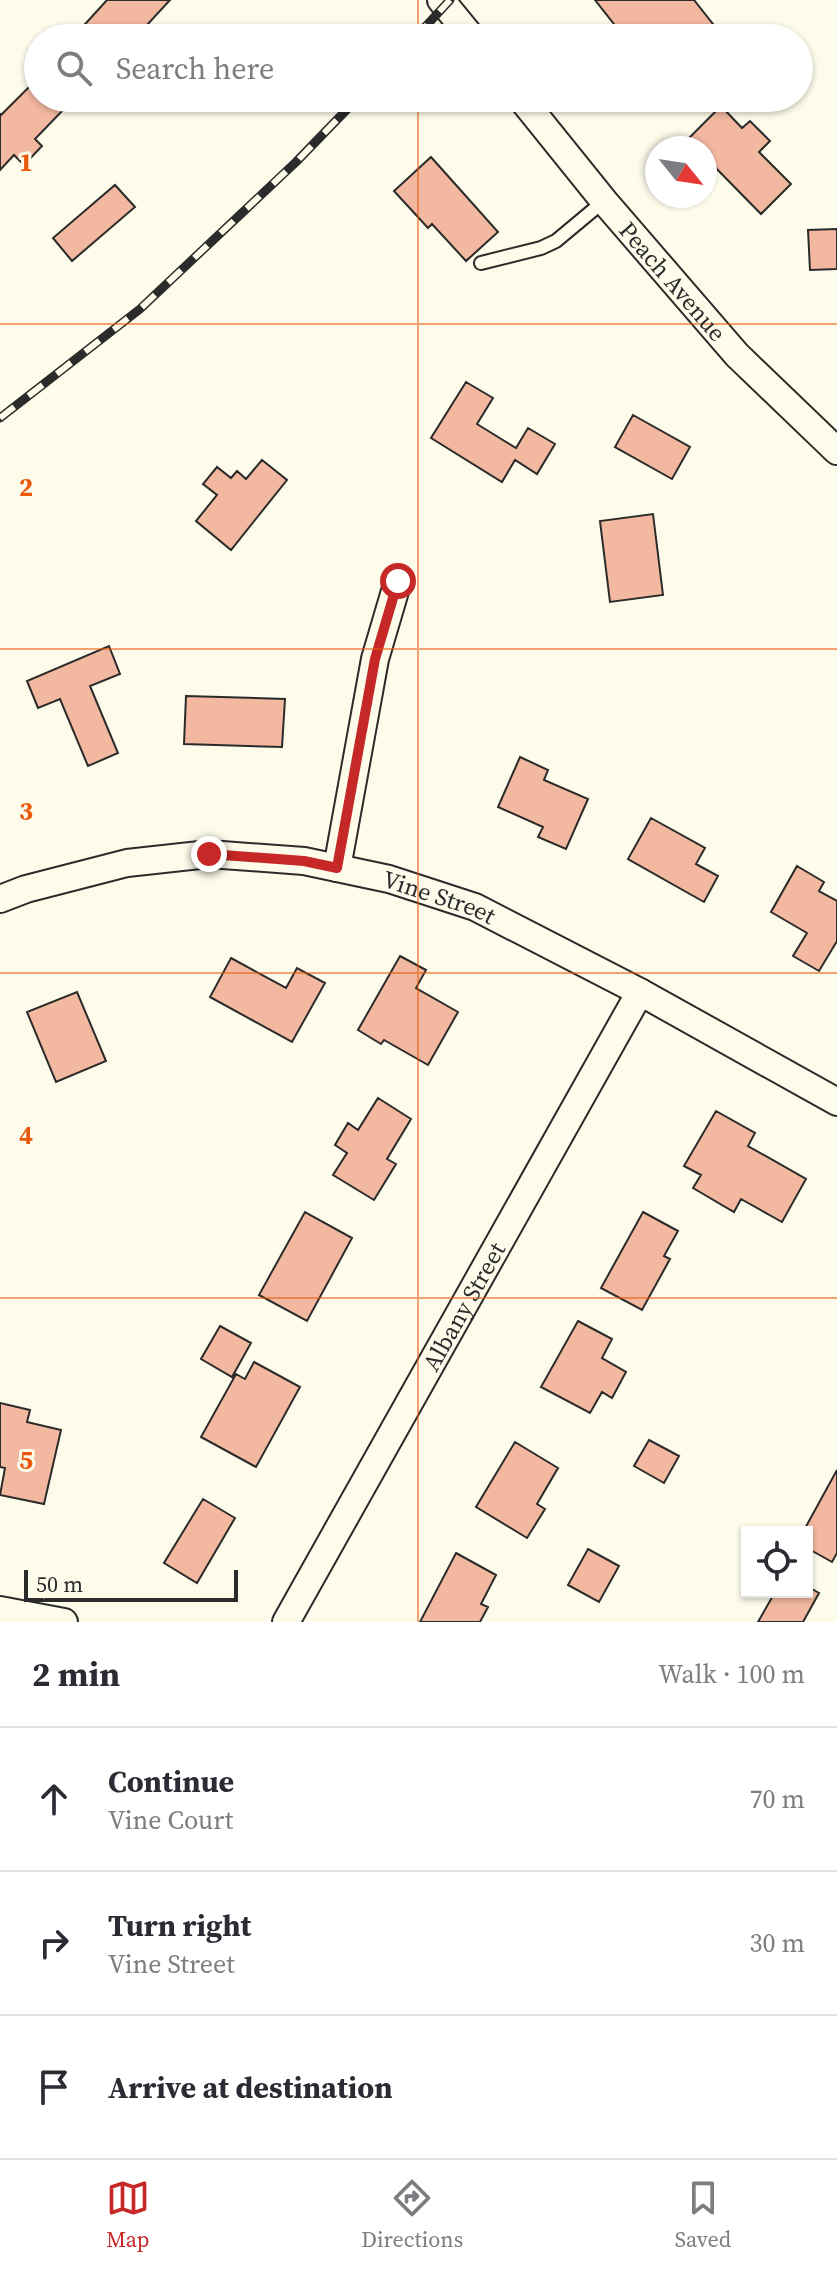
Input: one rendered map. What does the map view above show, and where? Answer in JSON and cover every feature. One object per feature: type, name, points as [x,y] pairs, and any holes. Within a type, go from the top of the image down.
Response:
[{"type":"street","points":[[441,0],[461,24]]},
{"type":"street","name":"Peach Avenue","points":[[532,112],[604,201],[737,355],[837,451]]},
{"type":"street","points":[[337,868],[375,659],[398,581]]},
{"type":"street","name":"Vine Street","points":[[0,899],[26,889],[127,863],[209,854],[304,861],[389,879],[475,907],[640,992],[837,1102]]},
{"type":"street","name":"Albany Street","points":[[286,1622],[640,992]]},
{"type":"street","points":[[0,1610],[64,1622]]},
{"type":"lane","points":[[481,263],[541,248],[556,241],[604,201]]},
{"type":"building","points":[[107,0],[170,0],[148,24],[85,24]]},
{"type":"building","points":[[595,0],[694,0],[713,24],[614,24]]},
{"type":"building","points":[[24,92],[24,112],[61,112],[35,139],[42,146],[24,165],[14,155],[0,170],[1,115]]},
{"type":"building","points":[[715,112],[727,112],[742,128],[750,121],[770,141],[759,152],[791,184],[761,214],[717,169],[717,136],[691,136]]},
{"type":"building","points":[[431,157],[498,232],[466,261],[432,224],[428,228],[394,191]]},
{"type":"building","points":[[115,185],[135,207],[72,261],[53,238]]},
{"type":"building","points":[[837,229],[837,269],[810,270],[808,230]]},
{"type":"building","points":[[466,382],[493,398],[477,424],[516,448],[528,428],[555,444],[537,474],[515,460],[502,482],[431,438]]},
{"type":"building","points":[[633,415],[690,447],[672,479],[615,447]]},
{"type":"building","points":[[262,460],[287,480],[231,550],[196,521],[217,495],[203,484],[217,467],[231,478],[237,471],[246,479]]},
{"type":"building","points":[[653,514],[663,595],[610,602],[600,521]]},
{"type":"building","points":[[109,646],[120,674],[90,686],[118,753],[88,766],[60,699],[38,708],[27,681]]},
{"type":"building","points":[[186,696],[285,699],[282,747],[184,744]]},
{"type":"building","points":[[520,757],[548,770],[544,780],[588,799],[566,849],[538,837],[543,827],[498,807]]},
{"type":"building","points":[[651,818],[705,848],[696,864],[718,876],[704,902],[628,859]]},
{"type":"building","points":[[797,866],[824,882],[819,891],[837,901],[837,941],[819,971],[793,956],[807,933],[771,912]]},
{"type":"building","points":[[400,956],[426,970],[416,988],[458,1012],[428,1065],[384,1040],[381,1044],[358,1030]]},
{"type":"building","points":[[231,958],[286,988],[297,968],[325,983],[292,1042],[210,997]]},
{"type":"building","points":[[77,992],[106,1061],[56,1082],[27,1012]]},
{"type":"building","points":[[378,1098],[411,1119],[387,1159],[396,1164],[374,1200],[333,1175],[347,1153],[335,1145],[348,1123],[358,1130]]},
{"type":"building","points":[[716,1111],[755,1133],[748,1146],[806,1179],[782,1222],[741,1199],[734,1212],[693,1188],[701,1175],[684,1166]]},
{"type":"building","points":[[305,1212],[352,1238],[307,1321],[259,1295]]},
{"type":"building","points":[[643,1212],[678,1231],[664,1256],[670,1259],[642,1310],[601,1288]]},
{"type":"building","points":[[578,1321],[612,1339],[602,1358],[626,1372],[612,1398],[602,1392],[590,1413],[541,1387]]},
{"type":"building","points":[[220,1326],[251,1343],[232,1377],[201,1359]]},
{"type":"building","points":[[254,1362],[300,1387],[256,1467],[201,1437],[236,1374],[245,1379]]},
{"type":"building","points":[[0,1403],[30,1410],[27,1422],[61,1430],[44,1504],[0,1495],[5,1468],[0,1467]]},
{"type":"building","points":[[649,1440],[679,1456],[664,1483],[634,1466]]},
{"type":"building","points":[[515,1442],[558,1468],[537,1504],[545,1509],[527,1538],[476,1507]]},
{"type":"building","points":[[837,1470],[837,1553],[832,1562],[813,1551],[813,1526],[806,1526]]},
{"type":"building","points":[[203,1499],[235,1518],[197,1583],[164,1563]]},
{"type":"building","points":[[588,1549],[619,1566],[599,1602],[568,1585]]},
{"type":"building","points":[[456,1553],[496,1575],[481,1604],[488,1607],[480,1622],[420,1622]]},
{"type":"building","points":[[813,1590],[819,1593],[803,1622],[758,1622],[772,1598],[813,1598]]},
{"type":"railway","points":[[428,24],[450,0]]},
{"type":"railway","points":[[0,418],[140,309],[344,112]]},
{"type":"route","points":[[209,854],[304,861],[337,868],[375,659],[398,581]]}]
